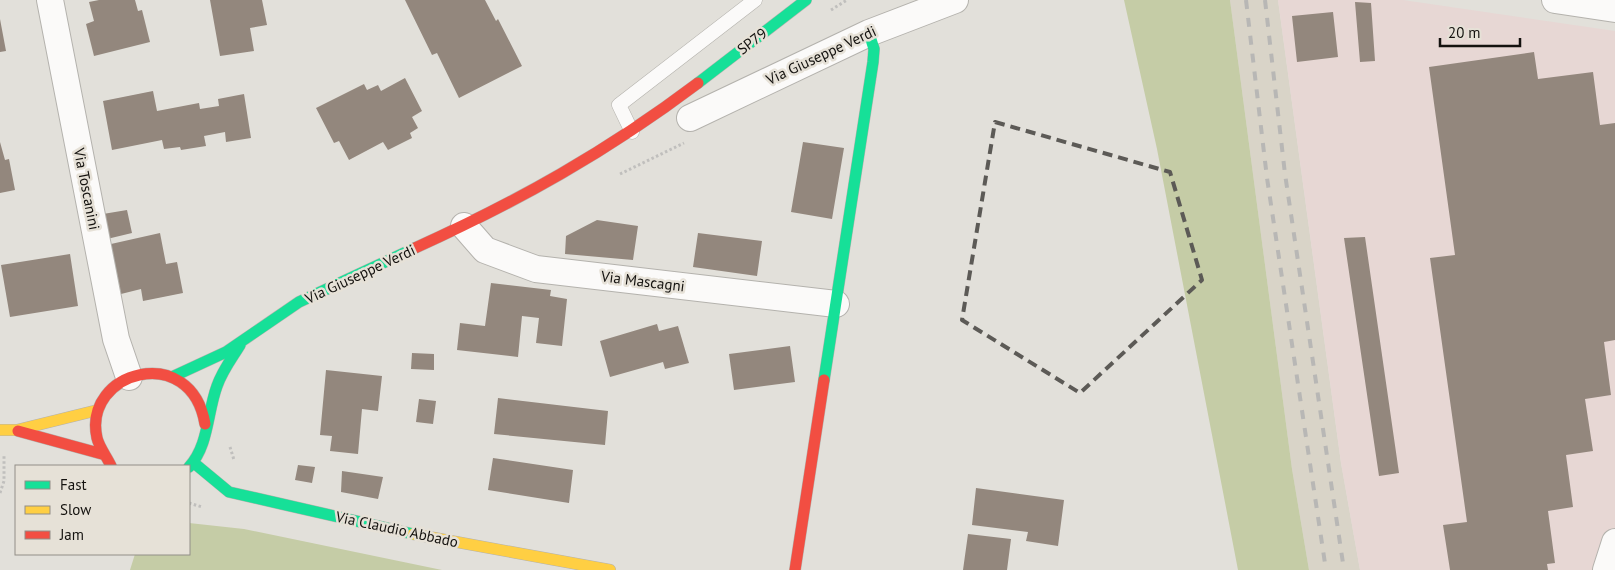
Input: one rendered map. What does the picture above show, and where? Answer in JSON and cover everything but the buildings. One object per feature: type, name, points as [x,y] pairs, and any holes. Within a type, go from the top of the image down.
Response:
[{"type":"main road","name":"SP79","points":[[632,132],[806,0]]},
{"type":"main road","points":[[795,570],[873,62],[874,49],[869,33]]},
{"type":"main road","name":"Via Giuseppe Verdi","points":[[172,377],[201,365],[242,341],[267,320],[298,302],[464,226],[554,181],[632,132]]},
{"type":"main road","points":[[191,465],[204,440],[205,424],[217,384],[242,341]]},
{"type":"main road","points":[[110,465],[102,454],[97,440],[95,425],[98,410],[116,384],[129,377],[144,373],[172,377],[189,388],[200,404],[205,424]]},
{"type":"main road","points":[[2,430],[17,430],[98,410]]},
{"type":"main road","points":[[17,430],[102,454]]},
{"type":"main road","name":"Via Claudio Abbado","points":[[191,465],[229,492],[428,536],[610,570]]},
{"type":"street","name":"Via Toscanini","points":[[50,0],[116,339],[129,377]]},
{"type":"street","name":"Via Giuseppe Verdi","points":[[690,118],[869,33],[955,0]]},
{"type":"street","points":[[1555,0],[1615,9]]},
{"type":"street","name":"Via Mascagni","points":[[464,226],[485,250],[536,269],[836,304]]},
{"type":"street","points":[[1606,570],[1615,542]]},
{"type":"lane","points":[[632,132],[619,104],[755,0]]},
{"type":"path","points":[[0,493],[4,481],[2,430]]},
{"type":"path","points":[[230,446],[235,463]]},
{"type":"path","points":[[190,503],[202,507]]},
{"type":"highlighted area","points":[[995,122],[1170,172],[1202,280],[1080,393],[962,320]]},
{"type":"shaded area","points":[[1230,0],[1278,0],[1341,463],[1360,570],[1309,570],[1292,469]]},
{"type":"shaded area","points":[[1278,0],[1403,0],[1615,31],[1615,570],[1360,570],[1341,463]]},
{"type":"green space","points":[[1124,0],[1230,0],[1292,469],[1309,570],[1238,570],[1157,149]]},
{"type":"green space","points":[[190,523],[244,529],[442,570],[130,570],[135,555],[190,555]]},
{"type":"railway","points":[[1246,0],[1267,178],[1326,570]]},
{"type":"railway","points":[[1265,0],[1285,174],[1344,570]]},
{"type":"traffic: fast","points":[[698,83],[806,0]]},
{"type":"traffic: fast","points":[[824,380],[873,62],[874,49],[869,33]]},
{"type":"traffic: fast","points":[[172,377],[226,352],[299,302],[415,248]]},
{"type":"traffic: fast","points":[[190,466],[196,458],[204,439],[219,380],[240,345]]},
{"type":"traffic: fast","points":[[194,463],[229,492],[413,534]]},
{"type":"traffic: slow","points":[[0,430],[17,430],[98,410]]},
{"type":"traffic: slow","points":[[413,534],[610,570]]},
{"type":"traffic: jam","points":[[415,248],[526,194],[561,174],[630,131],[698,83]]},
{"type":"traffic: jam","points":[[110,465],[97,438],[97,415],[106,396],[121,382],[140,375],[161,374],[180,382],[196,398],[205,424]]},
{"type":"traffic: jam","points":[[795,570],[824,380]]},
{"type":"traffic: jam","points":[[18,431],[102,454]]}]
